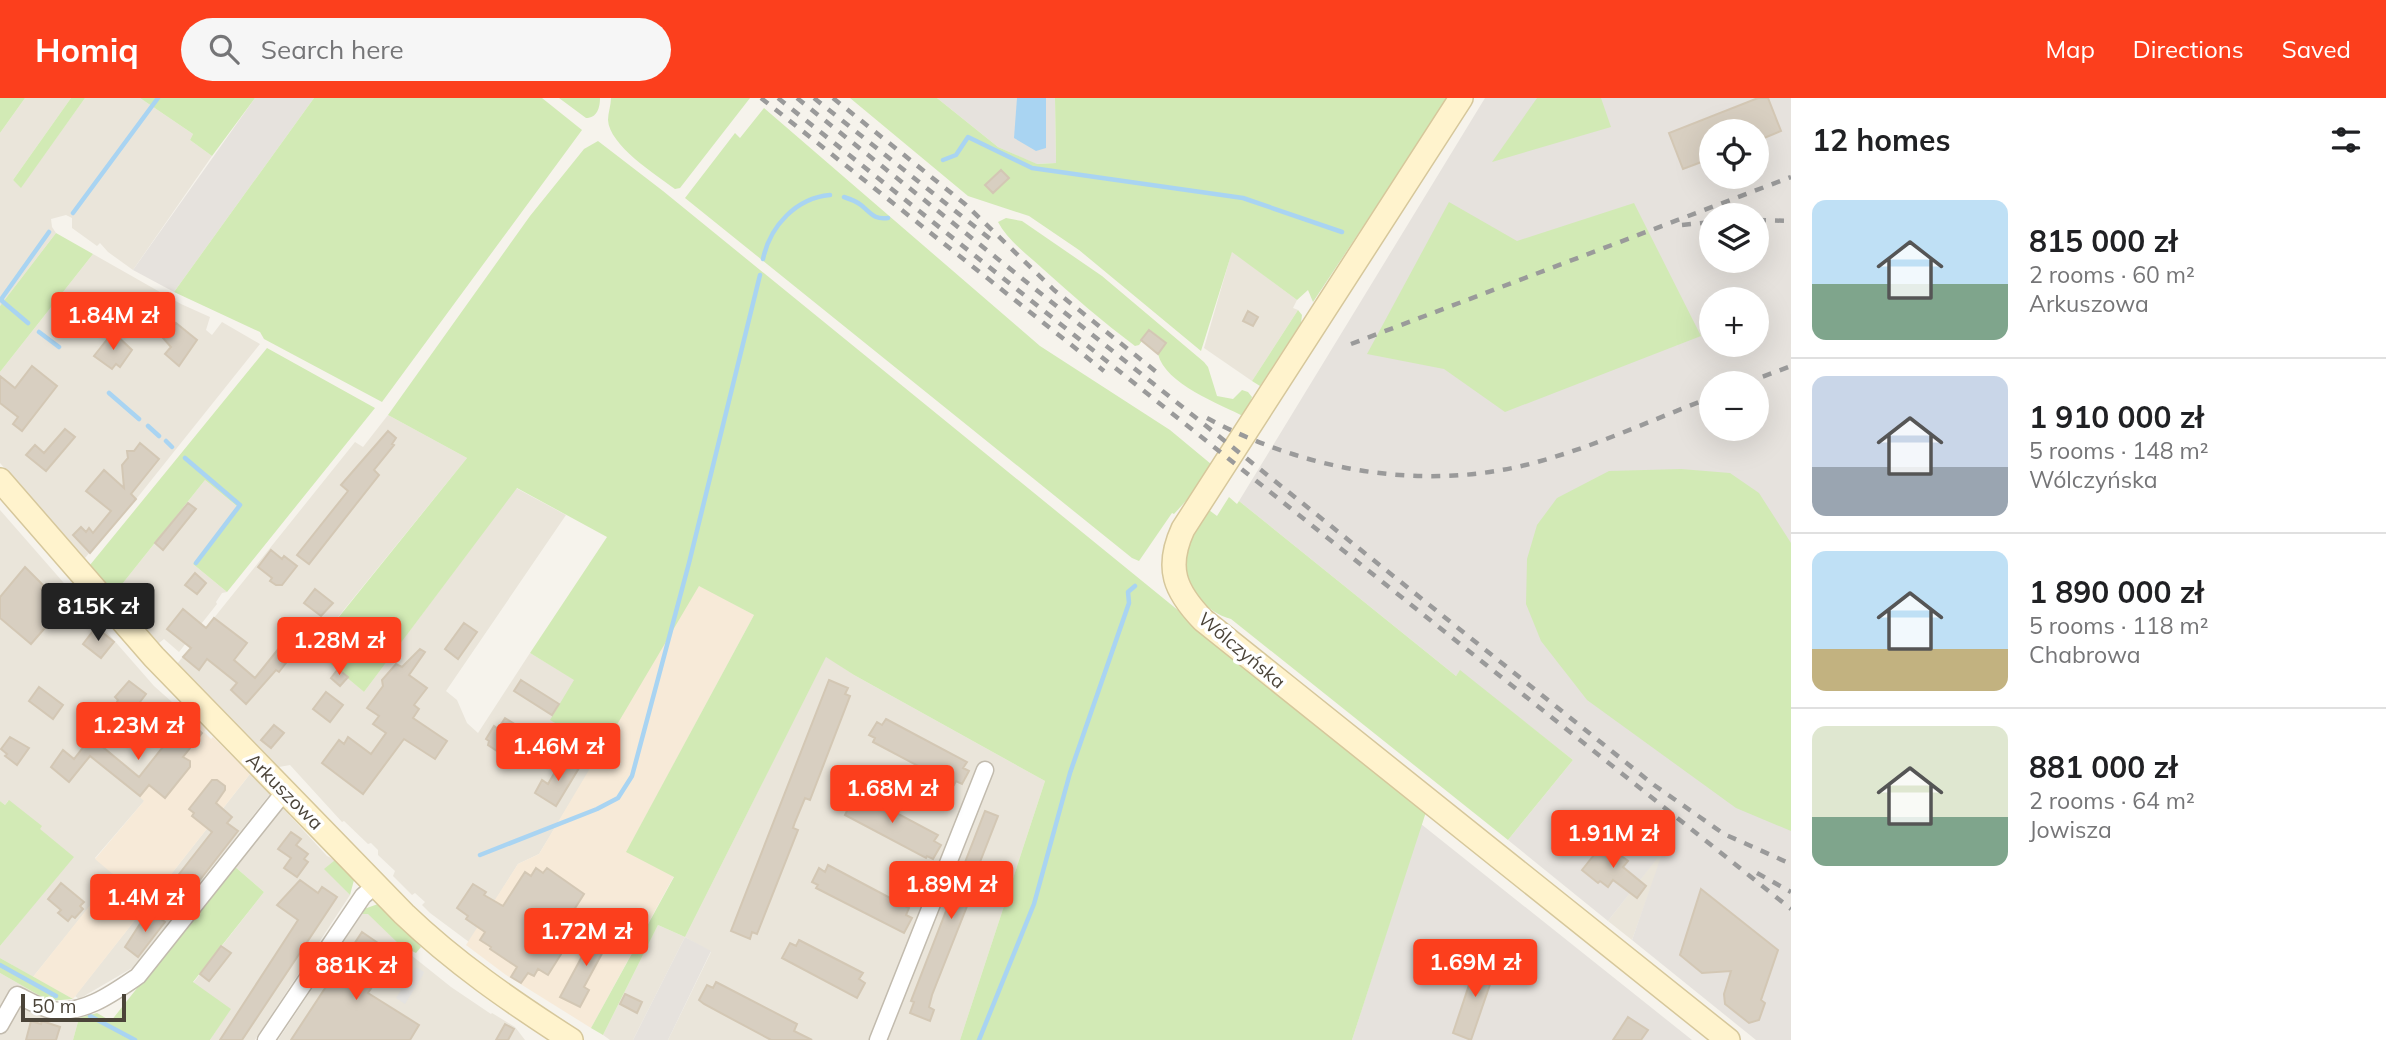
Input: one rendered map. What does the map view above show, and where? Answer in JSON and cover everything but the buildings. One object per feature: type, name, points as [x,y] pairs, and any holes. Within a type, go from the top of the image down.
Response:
[{"type":"street","name":"Wólczyńska","points":[[1461,98],[1182,529],[1175,545],[1173,572],[1183,596],[1203,620],[1728,1040]]},
{"type":"street","name":"Arkuszowa","points":[[0,480],[153,657],[441,948],[496,990],[571,1040]]},
{"type":"street","points":[[878,1040],[985,770]]},
{"type":"street","points":[[0,1025],[17,995],[50,1010],[74,1011],[115,991],[138,976],[285,792]]},
{"type":"street","points":[[266,1040],[363,896],[377,884]]},
{"type":"shaded area","points":[[25,98],[71,98],[13,180],[21,187],[85,98],[140,98],[193,134],[190,140],[212,156],[133,270],[100,243],[97,246],[72,228],[72,218],[66,215],[51,219],[56,233],[0,306],[0,133]]},
{"type":"shaded area","points":[[255,98],[314,98],[174,292],[133,270]]},
{"type":"shaded area","points":[[937,98],[1055,98],[1056,163],[1036,164],[998,147]]},
{"type":"shaded area","points":[[1485,98],[1791,98],[1791,1040],[1756,1040],[1632,940],[1663,851],[1608,921],[1508,840],[1573,760],[1460,671],[1456,676],[1239,501]]},
{"type":"shaded area","points":[[1232,251],[1297,300],[1293,308],[1298,310],[1252,381],[1204,348]]},
{"type":"shaded area","points":[[93,254],[181,304],[210,317],[206,330],[212,335],[222,322],[260,344],[137,498],[85,558],[0,463],[0,372]]},
{"type":"shaded area","points":[[388,415],[467,458],[313,648],[364,692],[516,488],[566,515],[446,691],[457,700],[467,723],[478,733],[530,653],[575,680],[551,720],[602,750],[539,854],[518,864],[469,942],[430,913],[422,905],[425,902],[415,893],[412,895],[393,876],[395,871],[378,855],[378,850],[371,843],[368,844],[342,822],[290,765],[279,767],[177,664],[355,442],[363,447]]},
{"type":"shaded area","points":[[205,480],[238,507],[193,564],[227,592],[222,593],[217,604],[179,652],[164,639],[159,643],[115,593]]},
{"type":"shaded area","points":[[0,510],[154,686],[190,713],[130,788],[145,800],[95,858],[115,875],[33,977],[0,958],[0,946],[73,857],[8,801],[5,805],[0,801]]},
{"type":"shaded area","points":[[699,585],[754,615],[627,851],[674,876],[591,1028],[506,975],[466,945],[518,864],[539,854]]},
{"type":"shaded area","points":[[826,656],[854,675],[1045,781],[960,1040],[668,1040],[711,952],[685,937]]},
{"type":"shaded area","points":[[190,713],[206,729],[204,732],[211,739],[213,737],[250,774],[73,999],[33,977],[114,875],[95,859],[144,801],[130,788]]},
{"type":"shaded area","points":[[250,774],[270,794],[132,968],[79,999],[75,996]]},
{"type":"shaded area","points":[[281,806],[327,856],[335,860],[325,869],[350,895],[255,1040],[210,1040],[230,1009],[193,983],[264,892],[234,866]]},
{"type":"shaded area","points":[[1421,824],[1692,1040],[1352,1040]]},
{"type":"shaded area","points":[[1664,851],[1632,940],[1608,921]]},
{"type":"shaded area","points":[[368,913],[406,951],[451,987],[515,1027],[525,1040],[278,1040],[362,914]]},
{"type":"shaded area","points":[[658,925],[685,937],[633,1040],[610,1040],[603,1035]]},
{"type":"shaded area","points":[[685,937],[711,951],[668,1040],[633,1040]]},
{"type":"shaded area","points":[[416,967],[424,972],[405,1004],[396,998]]},
{"type":"shaded area","points":[[0,973],[79,1018],[73,1040],[0,1040]]},
{"type":"green space","points":[[0,98],[25,98],[0,133]]},
{"type":"green space","points":[[71,98],[85,98],[21,188],[13,180]]},
{"type":"green space","points":[[140,98],[255,98],[212,156],[190,140],[193,134]]},
{"type":"green space","points":[[314,98],[542,98],[582,130],[382,402],[264,339],[260,332],[174,292]]},
{"type":"green space","points":[[559,98],[600,98],[597,112],[586,118]]},
{"type":"green space","points":[[611,98],[750,98],[680,188],[675,189],[635,159],[616,139],[608,120]]},
{"type":"green space","points":[[850,98],[937,98],[998,147],[1037,164],[1056,163],[1055,98],[1448,98],[1313,302],[1308,290],[1297,300],[1232,252],[1201,351],[1079,250],[1029,216],[968,196]]},
{"type":"green space","points":[[1537,98],[1601,98],[1611,127],[1492,162]]},
{"type":"green space","points":[[764,108],[1040,346],[1170,430],[1211,464],[1195,491],[1174,514],[1172,513],[1139,561],[685,198],[735,133],[740,138]]},
{"type":"green space","points":[[598,141],[1426,812],[1352,1040],[960,1040],[1045,781],[826,657],[685,937],[658,925],[603,1035],[591,1028],[674,877],[626,852],[754,615],[699,586],[602,750],[550,720],[574,680],[530,653],[607,537],[517,488],[364,692],[313,649],[467,458],[388,415],[530,216],[584,149]]},
{"type":"green space","points":[[1449,202],[1517,241],[1634,203],[1699,332],[1699,337],[1505,412],[1444,369],[1367,354]]},
{"type":"green space","points":[[1006,218],[1022,221],[1102,276],[1204,362],[1217,396],[1233,399],[1242,390],[1248,392],[1252,397],[1245,417],[1195,392],[1171,375],[1158,354],[1166,343],[1150,330],[1139,345],[1135,346],[1100,318],[1013,242],[998,222]]},
{"type":"green space","points":[[56,233],[93,254],[0,372],[0,306]]},
{"type":"green space","points":[[1298,310],[1302,315],[1301,323],[1260,386],[1252,381]]},
{"type":"green space","points":[[267,348],[375,408],[227,592],[193,564],[238,507],[205,480],[115,593],[90,565]]},
{"type":"green space","points":[[1681,469],[1730,473],[1759,493],[1791,543],[1791,831],[1736,808],[1587,700],[1541,641],[1526,604],[1527,559],[1537,525],[1557,498],[1609,471]]},
{"type":"green space","points":[[1229,497],[1237,504],[1239,501],[1456,676],[1460,670],[1573,760],[1508,840],[1231,619],[1220,615],[1201,600],[1188,579],[1186,555],[1189,543],[1209,510],[1217,516]]},
{"type":"green space","points":[[9,800],[42,826],[40,829],[74,857],[0,946],[0,801],[5,805]]},
{"type":"green space","points":[[335,860],[354,880],[350,895],[324,869]]},
{"type":"green space","points":[[234,866],[264,892],[193,982],[231,1009],[210,1040],[73,1040],[79,1018],[97,1013],[111,1021]]},
{"type":"green space","points":[[378,904],[421,947],[416,953],[412,951],[410,954],[368,914],[362,914],[364,909]]},
{"type":"green space","points":[[0,958],[73,999],[49,1001],[0,973]]},
{"type":"water","points":[[1017,98],[1046,98],[1046,148],[1036,151],[1014,138]]},
{"type":"waterway","points":[[73,213],[158,98]]},
{"type":"waterway","points":[[943,160],[956,155],[968,137],[1032,168],[1243,198],[1342,232]]},
{"type":"waterway","points":[[763,259],[766,247],[786,216],[806,202],[830,195]]},
{"type":"waterway","points":[[844,197],[857,202],[876,217],[888,218]]},
{"type":"waterway","points":[[28,323],[2,301],[2,298],[49,232]]},
{"type":"waterway","points":[[480,855],[597,809],[618,798],[632,776],[689,563],[760,275]]},
{"type":"waterway","points":[[39,332],[59,347]]},
{"type":"waterway","points":[[109,393],[139,419]]},
{"type":"waterway","points":[[148,426],[159,436]]},
{"type":"waterway","points":[[166,441],[172,447]]},
{"type":"waterway","points":[[185,458],[240,505],[196,563]]},
{"type":"waterway","points":[[979,1040],[1034,904],[1070,773],[1129,603],[1128,592],[1135,586]]},
{"type":"waterway","points":[[0,965],[56,996]]},
{"type":"waterway","points":[[90,1016],[135,1040]]},
{"type":"railway","points":[[761,98],[1104,371]]},
{"type":"railway","points":[[778,98],[1791,909]]},
{"type":"railway","points":[[797,98],[1654,785],[1724,834],[1791,864]]},
{"type":"railway","points":[[814,98],[994,242]]},
{"type":"railway","points":[[833,98],[965,204],[1054,290],[1159,374]]},
{"type":"railway","points":[[1351,344],[1791,177]]},
{"type":"railway","points":[[1769,220],[1791,221]]},
{"type":"railway","points":[[1682,225],[1699,223]]},
{"type":"railway","points":[[1769,374],[1791,366]]},
{"type":"railway","points":[[1207,418],[1285,452],[1326,463],[1368,472],[1453,476],[1495,471],[1559,456],[1699,402]]},
{"type":"railway","points":[[1757,873],[1791,892]]}]
